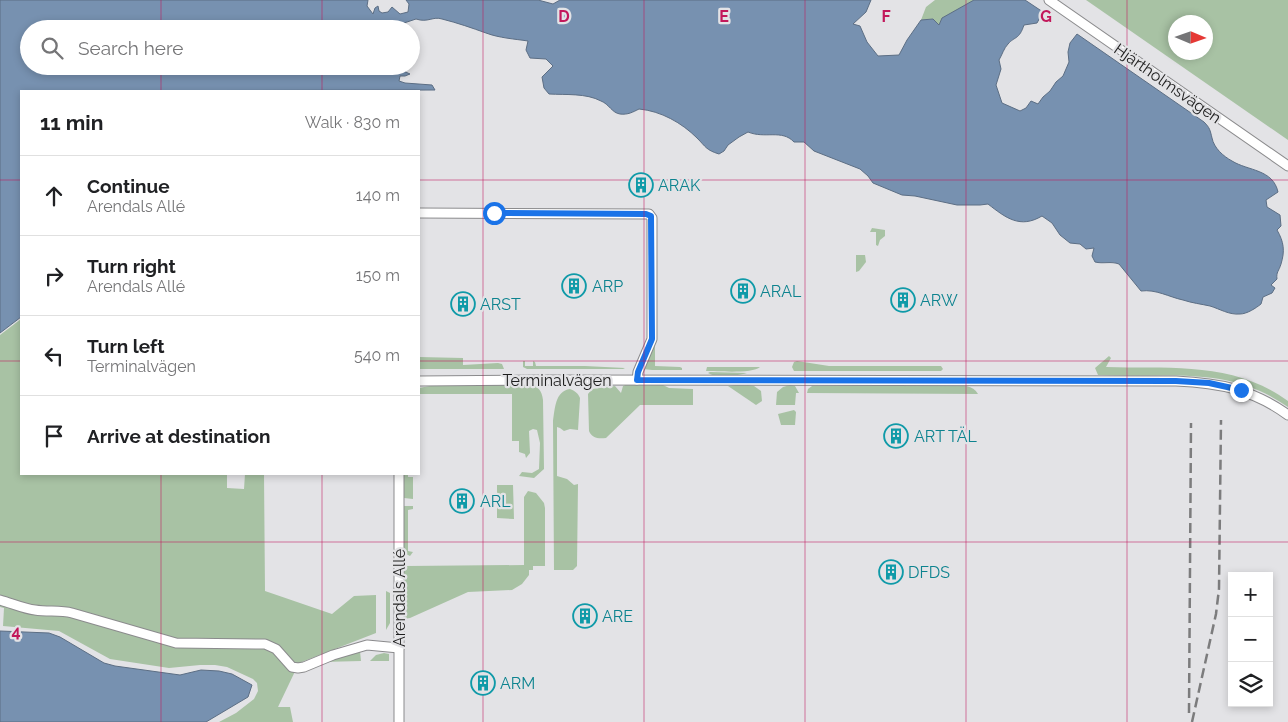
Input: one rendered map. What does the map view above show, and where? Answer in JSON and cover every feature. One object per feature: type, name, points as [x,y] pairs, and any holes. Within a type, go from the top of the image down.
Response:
[{"type":"street","name":"Hjärtholmsvägen","points":[[1049,0],[1288,166]]},
{"type":"street","points":[[420,213],[649,214],[652,218],[652,339],[638,372],[637,380]]},
{"type":"street","name":"Terminalvägen","points":[[420,381],[1190,382],[1209,383],[1241,390],[1259,397],[1288,415]]},
{"type":"street","name":"Arendals Allé","points":[[399,475],[399,722]]},
{"type":"street","points":[[0,600],[34,610],[62,610],[176,643],[265,644],[276,649],[292,667],[298,668],[367,645],[399,648]]},
{"type":"green space","points":[[935,0],[974,0],[939,25],[933,19],[921,20],[926,7]]},
{"type":"green space","points":[[1086,0],[1288,0],[1288,140],[1173,60],[1213,60],[1213,15],[1168,15],[1168,57]]},
{"type":"green space","points":[[872,228],[885,230],[885,236],[880,240],[878,246],[876,245],[876,232],[870,232]]},
{"type":"green space","points":[[856,255],[865,255],[866,262],[856,272]]},
{"type":"green space","points":[[20,320],[20,475],[227,475],[227,488],[244,489],[245,475],[264,475],[265,591],[332,614],[354,596],[376,595],[376,633],[299,663],[278,707],[290,707],[293,722],[219,722],[236,713],[254,699],[258,691],[257,683],[253,679],[227,667],[200,665],[169,668],[110,659],[59,631],[3,626],[4,608],[0,607],[0,335]]},
{"type":"green space","points":[[655,339],[655,366],[680,367],[682,370],[643,369]]},
{"type":"green space","points":[[1109,356],[1111,358],[1106,367],[1177,368],[1223,373],[1245,379],[1267,388],[1288,401],[1288,407],[1265,393],[1242,384],[1219,379],[1196,376],[1098,375],[1095,368]]},
{"type":"green space","points":[[420,357],[463,358],[463,365],[498,363],[502,364],[504,369],[420,369]]},
{"type":"green space","points":[[523,361],[525,361],[525,366],[533,366],[533,361],[536,366],[625,368],[527,369],[523,367]]},
{"type":"green space","points":[[794,362],[829,366],[941,366],[943,369],[941,371],[794,371],[792,367]]},
{"type":"green space","points":[[707,367],[760,367],[750,371],[734,372],[706,371]]},
{"type":"green space","points":[[710,372],[747,373],[721,376],[708,373]]},
{"type":"green space","points":[[440,384],[528,384],[537,387],[542,394],[543,400],[544,469],[534,478],[519,476],[522,472],[532,473],[539,469],[540,443],[537,430],[529,431],[530,453],[526,458],[525,454],[519,452],[519,441],[512,441],[512,394],[420,394],[420,388]]},
{"type":"green space","points":[[628,384],[661,384],[669,388],[693,389],[693,405],[640,405],[606,438],[594,437],[589,431],[588,394],[592,389],[615,386],[621,393],[623,386]]},
{"type":"green space","points":[[742,384],[754,386],[761,391],[762,401],[756,405],[728,386]]},
{"type":"green space","points":[[953,385],[970,387],[978,394],[807,393],[808,389],[812,386]]},
{"type":"green space","points":[[795,386],[799,393],[796,393],[795,405],[776,405],[777,392],[783,387]]},
{"type":"green space","points":[[570,389],[576,392],[580,398],[578,430],[570,429],[564,431],[557,427],[557,476],[567,479],[574,485],[578,484],[577,566],[573,570],[554,570],[553,421],[555,406],[561,393]]},
{"type":"green space","points":[[794,410],[796,412],[795,425],[781,425],[778,414]]},
{"type":"green space","points":[[404,475],[408,475],[408,477],[413,477],[413,499],[404,498]]},
{"type":"green space","points":[[497,485],[513,485],[514,519],[497,518]]},
{"type":"green space","points":[[528,491],[536,493],[544,503],[545,566],[533,566],[533,570],[529,570],[529,575],[522,584],[512,590],[468,592],[404,619],[404,570],[407,566],[524,565],[524,497]]},
{"type":"green space","points":[[404,506],[413,506],[413,509],[408,510],[408,551],[413,552],[410,556],[404,553]]},
{"type":"green space","points":[[386,591],[390,593],[390,623],[386,630]]},
{"type":"green space","points":[[360,651],[361,661],[322,662]]},
{"type":"green space","points":[[389,654],[389,661],[370,661],[376,655]]},
{"type":"water","points":[[0,0],[368,0],[367,6],[373,14],[378,6],[379,11],[382,13],[388,12],[392,7],[400,14],[408,12],[409,4],[406,0],[538,0],[553,4],[560,0],[871,0],[866,12],[853,24],[860,26],[867,42],[878,56],[899,55],[921,20],[933,19],[939,25],[942,18],[974,0],[1025,0],[1043,12],[1037,23],[1024,25],[1019,35],[1010,42],[999,60],[1001,69],[996,85],[1002,103],[1020,111],[1026,108],[1031,101],[1038,104],[1063,76],[1069,62],[1068,52],[1070,43],[1077,34],[1204,122],[1210,129],[1213,142],[1225,157],[1271,179],[1278,192],[1266,200],[1267,207],[1280,215],[1281,226],[1277,230],[1283,247],[1277,279],[1271,285],[1275,288],[1272,293],[1263,297],[1261,304],[1243,314],[1228,313],[1210,306],[1157,292],[1141,291],[1119,264],[1095,262],[1092,256],[1094,248],[1086,249],[1080,244],[1070,243],[1060,235],[1052,223],[1042,216],[1027,222],[1020,222],[1001,214],[988,204],[957,205],[902,195],[873,183],[860,169],[814,151],[804,142],[794,142],[789,138],[779,135],[761,135],[748,132],[728,145],[719,154],[709,150],[678,123],[655,112],[639,109],[628,114],[620,114],[595,98],[549,94],[544,88],[542,77],[553,66],[546,59],[530,58],[526,50],[528,41],[496,36],[439,18],[424,20],[20,20],[20,75],[408,75],[400,76],[399,81],[432,85],[435,90],[20,90],[20,318],[0,333]]},
{"type":"water","points":[[0,631],[49,633],[60,637],[104,663],[115,666],[180,675],[201,670],[219,671],[232,674],[252,685],[248,697],[206,722],[0,722]]},
{"type":"railway","points":[[1192,722],[1216,614],[1219,589],[1221,420]]},
{"type":"railway","points":[[1189,713],[1191,423]]},
{"type":"place","name":"ARAK","points":[[641,185]]},
{"type":"place","name":"ARP","points":[[574,286]]},
{"type":"place","name":"ARAL","points":[[743,291]]},
{"type":"place","name":"ARW","points":[[903,300]]},
{"type":"place","name":"ARST","points":[[463,304]]},
{"type":"place","name":"ART TÄL","points":[[896,436]]},
{"type":"place","name":"ARL","points":[[462,501]]},
{"type":"place","name":"DFDS","points":[[891,572]]},
{"type":"place","name":"ARE","points":[[585,616]]},
{"type":"place","name":"ARM","points":[[483,683]]},
{"type":"route","points":[[494,213],[649,214],[651,216],[652,339],[638,372],[637,380],[1176,381],[1209,383],[1241,390]]}]
